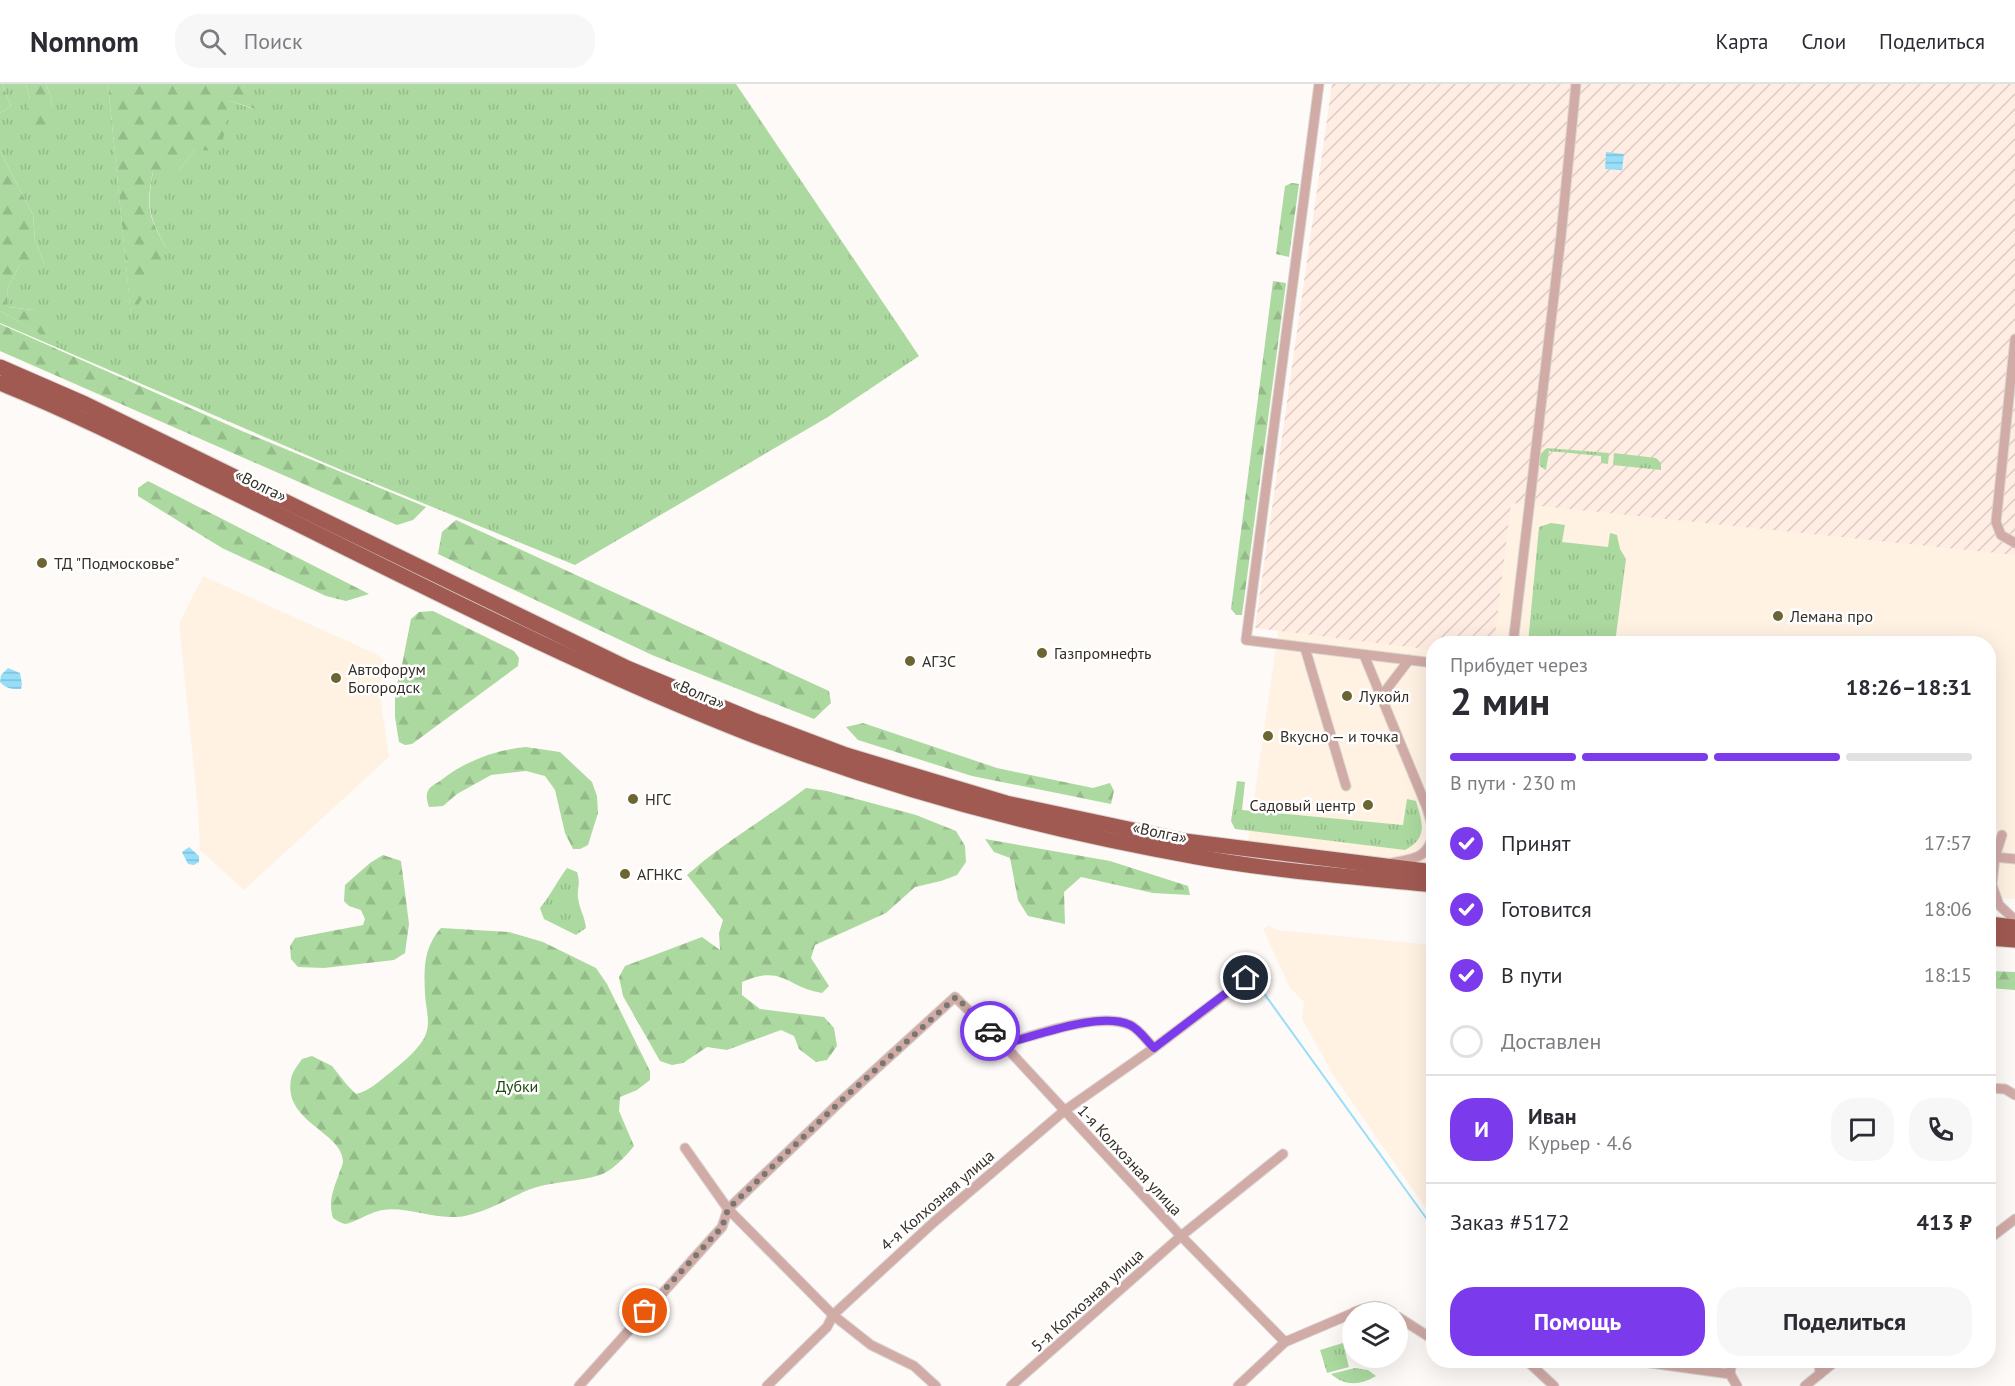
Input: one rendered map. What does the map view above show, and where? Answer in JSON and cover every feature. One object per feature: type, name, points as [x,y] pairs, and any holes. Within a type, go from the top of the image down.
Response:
[{"type":"highway","name":"«Волга»","points":[[0,367],[85,404],[627,668],[846,755],[1006,803],[1185,841],[1376,866]]},
{"type":"highway","name":"«Волга»","points":[[0,382],[91,422],[620,679],[738,729],[828,762],[987,811],[1072,832],[1188,856],[1275,869],[1426,884]]},
{"type":"highway","points":[[1376,866],[1426,871]]},
{"type":"highway","points":[[1996,925],[2015,927]]},
{"type":"highway","points":[[1996,939],[2015,940]]},
{"type":"street","points":[[1319,84],[1246,640],[1426,662]]},
{"type":"street","points":[[1514,636],[1561,236],[1576,84]]},
{"type":"street","points":[[2015,339],[1996,522],[2001,535],[2015,543]]},
{"type":"street","points":[[1305,648],[1347,786]]},
{"type":"street","points":[[1364,655],[1426,806]]},
{"type":"street","points":[[1380,698],[1409,660]]},
{"type":"street","points":[[1996,849],[2002,836]]},
{"type":"street","points":[[1376,866],[1417,858],[1426,853]]},
{"type":"street","points":[[1996,857],[2015,859]]},
{"type":"street","points":[[1996,900],[2015,920]]},
{"type":"street","name":"4-я Колхозная улица","points":[[767,1386],[827,1327],[833,1315],[934,1222],[1064,1111],[1154,1048],[1246,978]]},
{"type":"street","name":"1-я Колхозная улица","points":[[728,1209],[842,1100],[956,997],[1003,1044],[1181,1236],[1285,1342]]},
{"type":"street","points":[[1003,1044],[1095,1020],[1111,1020],[1132,1026],[1154,1048]]},
{"type":"street","points":[[1996,1088],[2005,1089],[2015,1095]]},
{"type":"street","points":[[685,1148],[728,1209],[833,1315],[871,1345],[914,1366],[936,1386]]},
{"type":"street","name":"5-я Колхозная улица","points":[[1011,1386],[1181,1236],[1283,1154]]},
{"type":"street","points":[[579,1386],[722,1227],[728,1209]]},
{"type":"street","points":[[1996,1234],[2015,1219]]},
{"type":"street","points":[[1238,1386],[1285,1342],[1342,1318]]},
{"type":"street","points":[[1408,1323],[1426,1335]]},
{"type":"street","points":[[1535,1368],[1554,1386]]},
{"type":"street","points":[[1693,1368],[1730,1374]]},
{"type":"street","points":[[1731,1368],[1730,1374],[1737,1386]]},
{"type":"street","points":[[1820,1368],[1820,1374]]},
{"type":"street","points":[[1805,1386],[1827,1368]]},
{"type":"shaded area","points":[[1332,84],[2015,84],[2015,555],[1511,503],[1495,636],[1426,636],[1426,649],[1255,628]]},
{"type":"shaded area","points":[[2015,84],[2015,899],[1996,898],[1996,636],[1426,636],[1426,867],[1247,848],[1302,466]]},
{"type":"shaded area","points":[[203,576],[378,655],[386,663],[379,688],[389,757],[244,890],[200,850],[198,808],[179,624]]},
{"type":"shaded area","points":[[1270,925],[1275,930],[1426,944],[1426,1208],[1334,1076],[1302,1019],[1304,1002],[1290,988],[1263,929]]},
{"type":"green space","points":[[0,84],[11,106],[0,113]]},
{"type":"green space","points":[[2,84],[26,84],[30,99],[49,126],[52,100],[46,84],[108,84],[131,314],[166,247],[150,211],[153,171],[178,171],[230,101],[254,109],[243,84],[736,84],[919,356],[828,417],[575,565],[339,469],[0,323],[0,311],[59,344],[34,310],[8,307],[7,289],[20,265],[45,265],[35,241],[33,215],[0,151],[0,113],[11,106]]},
{"type":"green space","points":[[26,84],[46,84],[52,100],[50,126],[24,124],[30,99]]},
{"type":"green space","points":[[108,84],[243,84],[255,109],[230,101],[221,151],[195,150],[178,171],[153,171],[150,211],[155,227],[166,247],[159,272],[131,316]]},
{"type":"green space","points":[[0,151],[33,215],[35,241],[45,265],[20,265],[7,289],[8,307],[34,310],[57,322],[60,345],[0,311]]},
{"type":"green space","points":[[1292,183],[1299,184],[1289,257],[1276,254],[1285,186]]},
{"type":"green space","points":[[1273,281],[1286,283],[1242,615],[1236,615],[1231,609]]},
{"type":"green space","points":[[0,324],[242,431],[426,507],[413,520],[397,525],[0,351]]},
{"type":"green space","points":[[1547,448],[1609,453],[1608,464],[1601,463],[1601,456],[1549,451],[1546,470],[1541,467],[1539,459]]},
{"type":"green space","points":[[1614,453],[1656,458],[1661,463],[1661,470],[1613,465]]},
{"type":"green space","points":[[148,481],[369,594],[346,601],[326,596],[222,548],[138,496],[138,488]]},
{"type":"green space","points":[[456,520],[829,691],[831,703],[814,719],[652,655],[438,554],[442,532]]},
{"type":"green space","points":[[1551,523],[1565,525],[1562,542],[1608,547],[1610,533],[1617,535],[1620,549],[1626,559],[1616,636],[1529,636],[1539,527]]},
{"type":"green space","points":[[433,611],[514,651],[519,658],[518,666],[412,744],[405,745],[399,742],[395,717],[395,691],[411,619],[419,612]]},
{"type":"green space","points":[[863,723],[997,768],[1093,788],[1110,783],[1114,791],[1111,804],[972,776],[858,740],[846,727]]},
{"type":"green space","points":[[526,747],[560,752],[592,782],[597,796],[598,813],[588,845],[580,849],[573,849],[565,833],[555,790],[545,776],[526,771],[491,775],[457,794],[443,806],[429,807],[427,796],[429,789],[460,768],[492,754]]},
{"type":"green space","points":[[1237,781],[1245,782],[1242,810],[1403,825],[1407,799],[1416,801],[1422,829],[1421,835],[1413,845],[1405,850],[1235,829],[1231,821]]},
{"type":"green space","points":[[806,788],[827,791],[916,815],[956,831],[965,846],[966,862],[957,875],[915,887],[886,913],[815,945],[811,958],[829,986],[822,993],[776,976],[767,975],[742,982],[742,995],[760,1009],[824,1017],[834,1028],[837,1046],[827,1060],[816,1062],[799,1049],[794,1036],[781,1030],[727,1050],[707,1047],[683,1063],[672,1065],[660,1061],[623,996],[619,977],[625,966],[702,937],[720,950],[719,933],[723,920],[687,875]]},
{"type":"green space","points":[[985,839],[1110,861],[1188,886],[1190,895],[1153,893],[1081,877],[1064,892],[1065,924],[1028,916],[1018,900],[1010,858],[994,852]]},
{"type":"green space","points":[[383,855],[401,861],[409,924],[405,953],[394,960],[324,968],[298,967],[291,959],[290,946],[295,938],[363,925],[365,919],[361,910],[349,906],[344,901],[345,885]]},
{"type":"green space","points":[[567,868],[577,872],[579,902],[586,928],[576,935],[544,919],[540,908]]},
{"type":"green space","name":"Дубки","points":[[441,928],[509,932],[543,942],[596,968],[607,984],[650,1071],[650,1080],[637,1090],[620,1097],[619,1111],[634,1146],[623,1159],[605,1173],[537,1187],[474,1214],[447,1217],[391,1209],[378,1211],[343,1224],[333,1218],[331,1207],[333,1191],[343,1163],[340,1151],[296,1106],[291,1094],[291,1079],[302,1059],[312,1056],[332,1066],[356,1094],[375,1085],[411,1055],[427,1031],[426,959],[431,943]]},
{"type":"green space","points":[[1996,971],[2015,972],[2015,990],[1996,989]]},
{"type":"green space","points":[[1342,1343],[1342,1368],[1345,1368],[1327,1373],[1320,1350]]},
{"type":"green space","points":[[1355,1368],[1368,1370],[1376,1376],[1364,1382],[1347,1383],[1331,1374]]},
{"type":"water","points":[[1606,152],[1624,154],[1622,170],[1605,169]]},
{"type":"water","points":[[8,668],[20,673],[21,689],[9,688],[0,682],[1,675]]},
{"type":"water","points":[[189,847],[199,856],[199,862],[194,865],[188,864],[182,852]]},
{"type":"waterway","points":[[1244,961],[1255,981],[1426,1218]]},
{"type":"way so far","points":[[645,1311],[722,1227],[728,1209],[842,1100],[956,997],[990,1031]]},
{"type":"place","name":"ТД \"Подмосковье\"","points":[[42,563]]},
{"type":"place","name":"Лемана про","points":[[1778,616]]},
{"type":"place","name":"Газпромнефть","points":[[1042,653]]},
{"type":"place","name":"АГЗС","points":[[910,661]]},
{"type":"place","name":"Автофорум Богородск","points":[[336,678]]},
{"type":"place","name":"Лукойл","points":[[1347,696]]},
{"type":"place","name":"Вкусно — и точка","points":[[1268,736]]},
{"type":"place","name":"НГС","points":[[633,799]]},
{"type":"place","name":"Садовый центр","points":[[1368,805]]},
{"type":"place","name":"АГНКС","points":[[625,874]]},
{"type":"route","points":[[990,1031],[1003,1044],[1095,1020],[1111,1020],[1132,1026],[1154,1048],[1246,978]]}]
